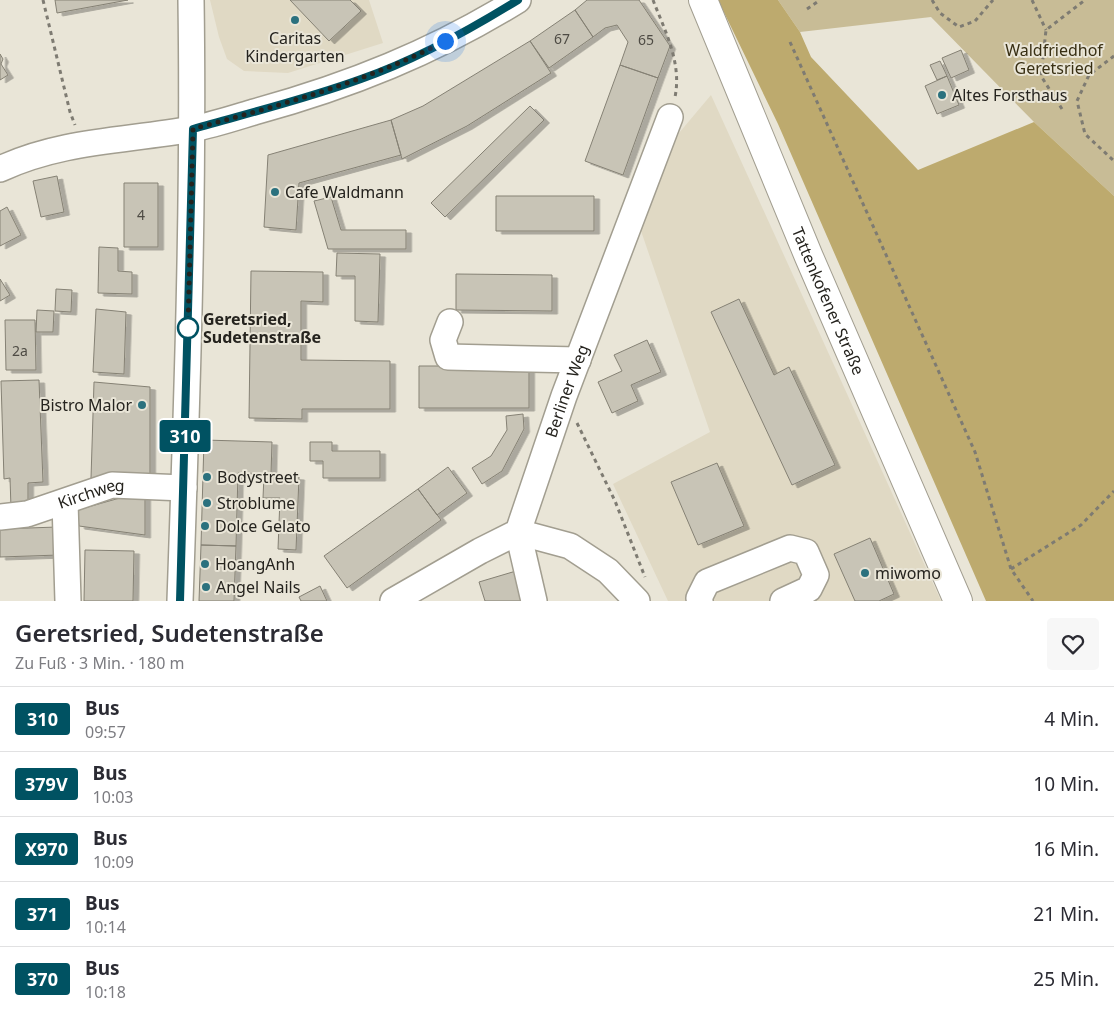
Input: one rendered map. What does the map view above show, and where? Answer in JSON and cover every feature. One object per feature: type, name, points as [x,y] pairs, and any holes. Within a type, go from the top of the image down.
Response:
[{"type":"main road","name":"Tattenkofener Straße","points":[[703,0],[809,256],[958,601]]},
{"type":"street","points":[[180,601],[193,129],[191,0]]},
{"type":"street","points":[[0,168],[28,156],[83,144],[193,129],[279,105],[370,76],[432,48],[486,20],[518,0]]},
{"type":"street","name":"Berliner Weg","points":[[518,532],[564,396],[670,117]]},
{"type":"street","points":[[450,322],[443,340],[448,357],[578,360]]},
{"type":"street","name":"Kirchweg","points":[[0,517],[27,514],[112,485],[184,488]]},
{"type":"street","points":[[65,502],[68,601]]},
{"type":"street","points":[[393,601],[424,593],[518,532],[570,546],[608,571],[642,590]]},
{"type":"street","points":[[518,532],[534,601]]},
{"type":"street","points":[[700,601],[699,598],[707,582],[790,548],[806,552],[816,575],[809,590],[783,601]]},
{"type":"path","points":[[43,0],[70,112],[83,144]]},
{"type":"path","points":[[653,0],[672,47],[678,83],[670,117]]},
{"type":"path","points":[[808,10],[820,0]]},
{"type":"path","points":[[932,0],[940,13],[960,27],[975,21],[993,0]]},
{"type":"path","points":[[1032,0],[1046,30],[1040,76],[1062,109]]},
{"type":"path","points":[[1046,30],[1085,0]]},
{"type":"path","points":[[790,42],[975,452],[1011,569],[1033,601]]},
{"type":"path","points":[[1114,56],[1089,75],[1077,101],[1085,134],[1114,161]]},
{"type":"path","points":[[564,396],[615,501],[642,590]]},
{"type":"path","points":[[1011,569],[1081,525],[1114,491]]},
{"type":"shaded area","name":"Caritas Kindergarten","points":[[210,0],[369,0],[383,43],[288,73],[244,71],[227,59],[219,37]]},
{"type":"shaded area","points":[[718,0],[778,0],[800,32],[811,57],[918,170],[1034,122],[1114,196],[1114,601],[986,601],[778,124]]},
{"type":"shaded area","points":[[711,95],[941,601],[668,601],[613,484],[710,432],[640,228],[679,133]]},
{"type":"green space","name":"Waldfriedhof Geretsried","points":[[778,0],[1114,0],[1114,196],[1034,122],[931,17],[800,32]]},
{"type":"building","points":[[55,0],[128,0],[57,13]]},
{"type":"building","points":[[290,0],[350,0],[361,11],[329,41]]},
{"type":"building","points":[[587,0],[639,0],[670,46],[658,78],[620,65],[628,42],[617,25],[605,28],[593,37],[575,10]]},
{"type":"building","points":[[575,10],[593,37],[549,68],[530,41]]},
{"type":"building","points":[[530,41],[551,73],[467,126],[402,159],[391,120],[423,106]]},
{"type":"building","points":[[961,50],[969,70],[951,78],[942,58]]},
{"type":"building","points":[[0,54],[3,59],[1,64],[8,75],[0,80]]},
{"type":"building","points":[[940,61],[947,76],[937,80],[930,65]]},
{"type":"building","points":[[620,65],[658,78],[623,175],[585,161]]},
{"type":"building","name":"Altes Forsthaus","points":[[947,76],[959,105],[937,114],[925,86]]},
{"type":"building","points":[[530,106],[544,120],[445,217],[431,203]]},
{"type":"building","points":[[391,120],[401,155],[299,183],[296,230],[264,227],[268,155]]},
{"type":"building","points":[[57,176],[64,212],[41,217],[33,181]]},
{"type":"building","points":[[124,183],[158,183],[158,247],[124,247]]},
{"type":"building","points":[[496,196],[594,196],[594,231],[496,231]]},
{"type":"building","points":[[331,197],[341,230],[406,230],[406,249],[328,249],[314,201]]},
{"type":"building","points":[[7,207],[21,235],[0,246],[0,211]]},
{"type":"building","points":[[99,247],[118,248],[118,271],[132,272],[132,294],[98,293]]},
{"type":"building","points":[[337,253],[380,254],[378,322],[355,321],[355,276],[336,276]]},
{"type":"building","points":[[251,271],[323,272],[323,302],[301,301],[301,360],[390,361],[390,409],[302,409],[302,419],[249,418]]},
{"type":"building","points":[[456,274],[552,275],[552,311],[456,310]]},
{"type":"building","points":[[0,279],[10,295],[0,301]]},
{"type":"building","points":[[56,289],[72,290],[71,312],[55,311]]},
{"type":"building","points":[[739,299],[774,375],[789,367],[835,465],[792,485],[711,312]]},
{"type":"building","points":[[96,309],[126,312],[124,374],[93,372]]},
{"type":"building","points":[[37,310],[54,311],[53,332],[36,332]]},
{"type":"building","points":[[5,320],[35,320],[36,370],[6,370]]},
{"type":"building","points":[[647,340],[661,372],[631,385],[638,401],[612,413],[598,382],[622,371],[614,355]]},
{"type":"building","points":[[419,366],[529,366],[529,408],[419,408]]},
{"type":"building","points":[[39,380],[43,482],[28,483],[28,507],[11,508],[10,478],[4,479],[1,381]]},
{"type":"building","points":[[94,382],[150,387],[150,475],[91,478]]},
{"type":"building","points":[[523,414],[524,429],[502,471],[482,484],[472,468],[491,456],[507,430],[506,416]]},
{"type":"building","points":[[204,440],[272,442],[271,474],[238,473],[236,546],[201,545]]},
{"type":"building","points":[[310,442],[332,442],[332,451],[380,451],[380,478],[323,478],[323,461],[310,461]]},
{"type":"building","points":[[717,463],[744,526],[698,545],[671,482]]},
{"type":"building","points":[[448,467],[467,493],[437,515],[418,489]]},
{"type":"building","points":[[264,475],[299,477],[296,550],[278,549],[280,498],[263,498]]},
{"type":"building","points":[[418,489],[441,520],[347,588],[324,556]]},
{"type":"building","points":[[127,496],[145,496],[145,535],[79,526],[77,510]]},
{"type":"building","points":[[57,527],[59,555],[0,557],[0,529]]},
{"type":"building","points":[[870,538],[894,594],[879,601],[855,601],[834,554]]},
{"type":"building","points":[[201,545],[236,546],[234,601],[199,601]]},
{"type":"building","points":[[85,550],[134,551],[133,601],[84,601]]},
{"type":"building","points":[[516,571],[525,601],[485,601],[479,582]]},
{"type":"building","points":[[320,586],[327,601],[301,601],[299,597]]},
{"type":"bus line","name":"310","points":[[180,601],[193,129],[279,105],[361,79],[432,48],[486,20],[518,0]]},
{"type":"place","name":"Caritas Kindergarten","points":[[295,20]]},
{"type":"place","name":"Altes Forsthaus","points":[[942,95]]},
{"type":"place","name":"Cafe Waldmann","points":[[275,192]]},
{"type":"place","name":"Geretsried, Sudetenstraße","points":[[188,328]]},
{"type":"place","name":"Bistro Malor","points":[[142,405]]},
{"type":"place","name":"Bodystreet","points":[[207,477]]},
{"type":"place","name":"Stroblume","points":[[207,503]]},
{"type":"place","name":"Dolce Gelato","points":[[205,526]]},
{"type":"place","name":"HoangAnh","points":[[205,564]]},
{"type":"place","name":"miwomo","points":[[865,573]]},
{"type":"place","name":"Angel Nails","points":[[206,587]]},
{"type":"route","points":[[188,328],[193,129],[279,105],[361,79],[403,62],[445,41]]}]
